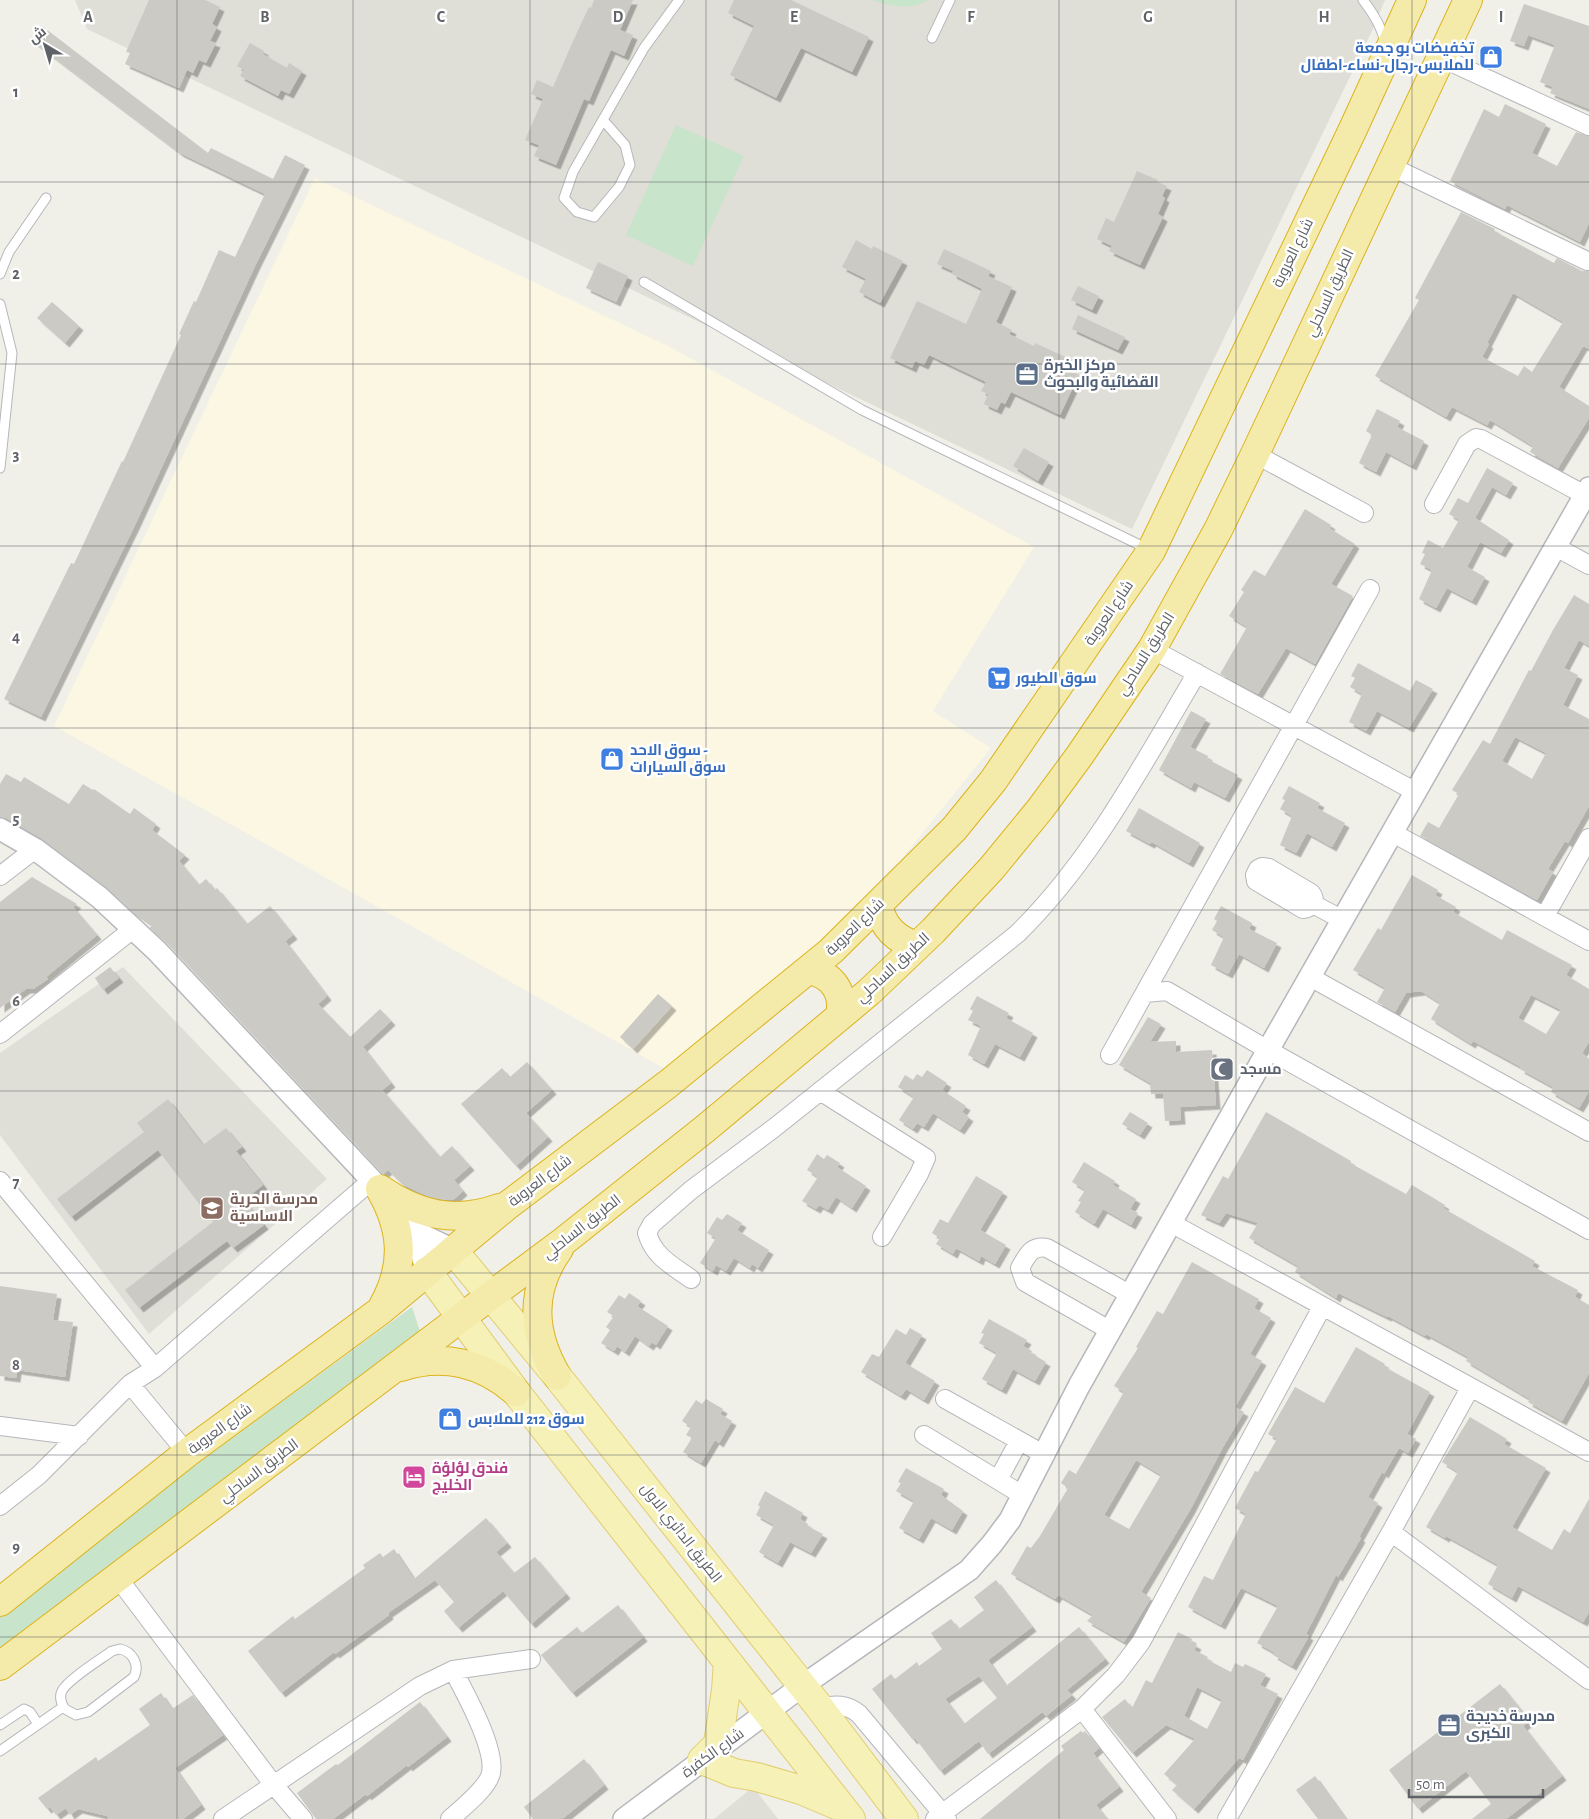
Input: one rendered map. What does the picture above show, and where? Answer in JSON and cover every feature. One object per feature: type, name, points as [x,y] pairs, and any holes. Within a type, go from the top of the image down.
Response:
[{"type":"highway","name":"شارع العروبة","points":[[0,1602],[187,1453],[380,1311],[508,1205],[668,1084],[831,951],[954,829],[993,781],[1151,551],[1412,0]]},
{"type":"highway","name":"الطريق الساحلي","points":[[0,1666],[564,1241],[706,1128],[870,992],[991,869],[1041,808],[1080,755],[1152,649],[1218,530],[1468,0]]},
{"type":"highway","points":[[878,905],[880,914],[889,930],[902,940],[917,946]]},
{"type":"highway","points":[[808,970],[822,974],[834,983],[841,999],[840,1016]]},
{"type":"highway","points":[[376,1185],[396,1200],[432,1214],[470,1216],[490,1212],[508,1205]]},
{"type":"highway","points":[[376,1185],[390,1208],[395,1222],[399,1250],[397,1272],[390,1292],[380,1311]]},
{"type":"highway","points":[[557,1376],[547,1358],[540,1338],[537,1318],[538,1297],[543,1277],[552,1258],[564,1241]]},
{"type":"highway","points":[[395,1368],[426,1361],[459,1362],[490,1373],[516,1392]]},
{"type":"main road","name":"الطريق الدائري الاول","points":[[453,1250],[557,1376],[820,1708],[904,1819]]},
{"type":"main road","points":[[426,1271],[516,1392],[847,1813]]},
{"type":"main road","points":[[728,1662],[718,1744],[702,1760],[734,1773],[765,1779],[801,1790],[847,1813]]},
{"type":"street","points":[[1442,58],[1589,126]]},
{"type":"street","points":[[1390,166],[1588,260]]},
{"type":"street","points":[[1434,504],[1467,444],[1476,438],[1587,492]]},
{"type":"street","points":[[1255,454],[1364,513]]},
{"type":"street","name":"شارع الكفرة","points":[[624,1819],[802,1686],[969,1570],[1010,1520],[1079,1386],[1268,1050],[1587,492]]},
{"type":"street","points":[[1556,547],[1589,565]]},
{"type":"street","points":[[1110,1055],[1370,589]]},
{"type":"street","points":[[1152,649],[1416,792]]},
{"type":"street","points":[[691,1279],[658,1254],[650,1244],[647,1233],[652,1224],[691,1190],[774,1128],[1017,934],[1040,911],[1076,867],[1119,802],[1197,672]]},
{"type":"street","points":[[0,829],[35,849],[100,896],[157,951],[376,1185],[414,1231],[426,1271]]},
{"type":"street","points":[[1393,833],[1589,941]]},
{"type":"street","points":[[1545,916],[1589,838]]},
{"type":"street","points":[[0,876],[35,849]]},
{"type":"street","points":[[1313,904],[1342,920]]},
{"type":"street","points":[[0,1034],[133,929]]},
{"type":"street","points":[[1310,977],[1589,1132]]},
{"type":"street","points":[[1145,993],[1167,992],[1589,1230]]},
{"type":"street","points":[[820,1091],[926,1158],[919,1174],[882,1237]]},
{"type":"street","points":[[0,1181],[154,1368]]},
{"type":"street","points":[[0,1506],[38,1475],[130,1384],[154,1368],[376,1185]]},
{"type":"street","points":[[1172,1223],[1589,1452]]},
{"type":"street","points":[[414,1231],[453,1250]]},
{"type":"street","points":[[1111,1332],[1025,1282],[1020,1268],[1030,1252],[1038,1247],[1047,1248],[1131,1295]]},
{"type":"street","points":[[820,1708],[834,1704],[842,1705],[859,1714],[941,1817],[1082,1710],[1116,1674],[1141,1642],[1322,1307]]},
{"type":"street","points":[[130,1384],[187,1453]]},
{"type":"street","points":[[1227,1819],[1391,1532],[1470,1388]]},
{"type":"street","points":[[945,1399],[1045,1455]]},
{"type":"street","points":[[0,1426],[79,1436]]},
{"type":"street","points":[[924,1435],[1024,1496]]},
{"type":"street","points":[[998,1480],[1019,1440]]},
{"type":"street","points":[[1391,1532],[1589,1680]]},
{"type":"street","points":[[118,1578],[273,1784],[303,1819]]},
{"type":"street","points":[[223,1819],[420,1686],[453,1670],[531,1659]]},
{"type":"street","points":[[450,1819],[478,1794],[491,1774],[490,1756],[485,1741],[470,1702],[453,1670]]},
{"type":"street","points":[[1082,1710],[1167,1819]]},
{"type":"lane","points":[[603,120],[624,144],[630,165],[618,187],[594,217],[577,212],[564,198],[574,172],[603,120],[644,48],[679,0]]},
{"type":"lane","points":[[932,38],[950,0]]},
{"type":"lane","points":[[1363,0],[1380,25],[1385,40],[1387,56]]},
{"type":"lane","points":[[0,274],[9,252],[46,198]]},
{"type":"lane","points":[[644,282],[862,410],[1151,551]]},
{"type":"lane","points":[[0,304],[12,353],[0,468]]},
{"type":"lane","points":[[124,1650],[133,1657],[137,1668],[134,1677],[88,1712],[76,1715],[70,1713],[64,1707],[60,1699],[67,1684],[112,1651],[124,1650]]},
{"type":"lane","points":[[0,1751],[64,1707]]},
{"type":"lane","points":[[0,1725],[24,1709],[30,1712],[38,1724]]},
{"type":"shaded area","points":[[75,0],[1385,0],[1371,33],[1132,529],[87,29]]},
{"type":"shaded area","points":[[315,178],[668,346],[1034,547],[933,711],[991,748],[900,861],[805,956],[665,1069],[54,726]]},
{"type":"shaded area","points":[[123,967],[327,1179],[149,1334],[0,1135],[0,1053]]},
{"type":"shaded area","points":[[753,1787],[778,1819],[714,1819]]},
{"type":"green space","points":[[872,0],[928,0],[914,5],[893,6]]},
{"type":"green space","points":[[676,125],[744,156],[693,266],[626,235]]},
{"type":"green space","points":[[412,1307],[420,1331],[0,1653],[0,1616],[183,1474]]},
{"type":"building","points":[[149,0],[205,0],[220,7],[212,24],[217,27],[210,41],[216,43],[206,63],[199,60],[193,73],[187,70],[179,88],[125,64],[130,53],[126,52]]},
{"type":"building","points":[[594,0],[633,0],[620,30],[633,35],[624,56],[611,50],[589,101],[584,99],[556,165],[534,156],[539,145],[525,140],[543,99],[531,94],[537,80],[553,87],[589,7],[591,8]]},
{"type":"building","points":[[734,0],[791,0],[869,37],[852,72],[801,48],[776,98],[730,75],[754,26],[728,13]]},
{"type":"building","points":[[1524,4],[1589,26],[1589,109],[1550,93],[1553,87],[1540,82],[1555,45],[1528,35],[1524,46],[1510,41]]},
{"type":"building","points":[[42,26],[208,153],[211,148],[273,179],[285,155],[305,165],[255,266],[135,525],[41,717],[4,699],[71,563],[74,564],[123,462],[181,335],[179,334],[194,301],[196,302],[219,250],[235,257],[265,194],[180,153],[31,40]]},
{"type":"building","points":[[250,43],[264,51],[263,54],[287,68],[289,63],[302,71],[289,94],[281,90],[278,96],[240,76],[244,70],[237,66]]},
{"type":"building","points":[[1505,104],[1546,124],[1532,153],[1557,166],[1576,132],[1589,136],[1589,223],[1580,242],[1507,205],[1505,209],[1450,181],[1484,109],[1499,117]]},
{"type":"building","points":[[1137,171],[1167,186],[1162,196],[1165,198],[1158,214],[1163,217],[1140,265],[1109,251],[1112,246],[1097,239],[1106,218],[1114,222]]},
{"type":"building","points":[[1461,212],[1554,263],[1557,258],[1582,271],[1589,271],[1589,349],[1583,346],[1559,387],[1589,406],[1589,418],[1558,468],[1530,452],[1533,446],[1490,420],[1487,425],[1452,407],[1446,417],[1375,376],[1419,300],[1415,298]],"holes":[[[1513,293],[1563,322],[1532,372],[1524,366],[1518,376],[1482,357],[1489,344],[1487,343]]]},
{"type":"building","points":[[856,240],[872,249],[873,246],[903,261],[880,303],[859,292],[866,279],[842,267]]},
{"type":"building","points":[[944,249],[991,271],[988,276],[1012,287],[996,322],[1012,330],[1009,334],[1034,346],[1035,343],[1074,361],[1069,370],[1079,375],[1060,415],[1011,392],[1005,404],[1001,402],[997,410],[984,404],[988,394],[981,391],[986,382],[929,355],[924,365],[915,361],[912,368],[890,358],[917,301],[966,324],[982,289],[952,274],[953,271],[937,264]]},
{"type":"building","points":[[598,262],[628,276],[616,302],[586,288]]},
{"type":"building","points":[[1078,286],[1099,296],[1092,310],[1071,300]]},
{"type":"building","points":[[52,302],[79,326],[65,343],[37,318]]},
{"type":"building","points":[[1078,315],[1125,337],[1118,350],[1072,329]]},
{"type":"building","points":[[1377,409],[1400,421],[1397,427],[1424,441],[1412,466],[1386,452],[1376,472],[1359,463],[1372,435],[1366,431]]},
{"type":"building","points":[[1024,448],[1049,462],[1038,481],[1013,466]]},
{"type":"building","points":[[1487,468],[1513,483],[1506,495],[1492,487],[1475,518],[1509,540],[1501,553],[1480,542],[1467,567],[1485,577],[1472,601],[1447,588],[1436,608],[1419,599],[1432,570],[1420,564],[1425,554],[1422,553],[1428,540],[1443,548],[1459,520],[1449,514],[1458,498],[1468,503]]},
{"type":"building","points":[[1305,509],[1331,525],[1329,528],[1355,544],[1331,584],[1353,596],[1315,664],[1286,648],[1258,694],[1220,674],[1247,627],[1229,616],[1244,592],[1241,590],[1254,570],[1265,576]]},
{"type":"building","points":[[1574,595],[1589,604],[1589,646],[1579,640],[1564,668],[1578,675],[1563,705],[1589,719],[1589,806],[1568,843],[1565,841],[1548,869],[1553,872],[1537,900],[1420,836],[1428,822],[1439,828],[1459,794],[1452,790],[1483,740],[1490,744],[1529,670],[1531,671]],"holes":[[[1515,737],[1546,753],[1532,779],[1502,761]]]},
{"type":"building","points":[[1358,663],[1410,691],[1416,680],[1433,689],[1409,728],[1377,711],[1366,731],[1349,722],[1362,694],[1350,687],[1355,678],[1351,676]]},
{"type":"building","points":[[1191,711],[1206,719],[1190,747],[1208,756],[1207,759],[1238,775],[1225,798],[1194,782],[1191,788],[1159,770]]},
{"type":"building","points":[[6,774],[21,782],[24,777],[69,804],[83,784],[94,789],[130,814],[134,808],[156,824],[152,830],[185,855],[179,861],[199,885],[206,879],[215,890],[217,888],[247,924],[270,906],[293,935],[285,941],[327,996],[318,1004],[350,1037],[380,1009],[391,1021],[363,1047],[391,1083],[382,1090],[440,1157],[452,1146],[470,1166],[454,1180],[463,1191],[453,1200],[440,1199],[427,1196],[402,1184],[388,1170],[383,1174],[166,942],[150,928],[152,925],[132,911],[106,887],[42,839],[6,818],[0,817],[0,784]]},
{"type":"building","points":[[1289,786],[1320,803],[1317,808],[1345,823],[1332,847],[1307,833],[1296,853],[1280,845],[1292,816],[1280,809],[1285,800],[1282,799]]},
{"type":"building","points":[[1139,808],[1200,843],[1189,863],[1152,842],[1150,844],[1126,831]]},
{"type":"building","points":[[1412,875],[1438,890],[1435,895],[1456,907],[1453,912],[1502,940],[1507,930],[1572,965],[1566,975],[1589,989],[1589,1042],[1582,1053],[1589,1059],[1589,1091],[1579,1108],[1551,1092],[1553,1087],[1520,1069],[1521,1067],[1473,1041],[1471,1044],[1431,1019],[1440,1003],[1421,991],[1406,993],[1395,1012],[1377,1002],[1385,988],[1353,970],[1378,928],[1381,930]],"holes":[[[1531,995],[1561,1010],[1546,1034],[1518,1018]]]},
{"type":"building","points":[[32,877],[77,904],[73,907],[97,935],[46,977],[48,979],[33,989],[26,989],[0,1008],[0,902]]},
{"type":"building","points":[[1221,906],[1252,923],[1249,929],[1277,943],[1264,968],[1239,954],[1228,974],[1211,965],[1224,937],[1212,930],[1217,921],[1214,919]]},
{"type":"building","points":[[110,967],[119,978],[103,990],[95,978]]},
{"type":"building","points":[[658,994],[672,1006],[633,1049],[620,1037]]},
{"type":"building","points":[[977,996],[1009,1013],[1006,1018],[1033,1033],[1020,1057],[995,1044],[984,1064],[968,1055],[981,1026],[968,1020],[973,1011],[970,1009]]},
{"type":"building","points":[[1148,1017],[1161,1024],[1150,1042],[1176,1041],[1176,1052],[1212,1050],[1216,1105],[1180,1107],[1181,1120],[1165,1121],[1163,1094],[1151,1094],[1150,1083],[1119,1065]]},
{"type":"building","points":[[527,1062],[552,1090],[526,1113],[548,1137],[516,1166],[461,1104],[502,1068],[510,1077]]},
{"type":"building","points":[[927,1070],[947,1083],[942,1090],[966,1106],[962,1112],[969,1117],[960,1130],[933,1113],[924,1127],[917,1123],[913,1129],[899,1120],[914,1097],[898,1087],[905,1075],[913,1080],[917,1074],[922,1077]]},
{"type":"building","points":[[168,1099],[203,1145],[226,1128],[242,1147],[236,1151],[263,1185],[244,1200],[264,1225],[233,1248],[227,1241],[139,1308],[125,1290],[213,1222],[158,1150],[71,1217],[57,1199],[144,1132],[137,1123]]},
{"type":"building","points":[[1130,1112],[1148,1123],[1140,1135],[1122,1124]]},
{"type":"building","points":[[1266,1112],[1351,1161],[1350,1163],[1406,1194],[1412,1185],[1445,1205],[1443,1208],[1535,1261],[1532,1266],[1578,1290],[1575,1297],[1589,1305],[1589,1373],[1562,1421],[1528,1402],[1530,1399],[1466,1361],[1468,1357],[1426,1334],[1425,1336],[1388,1316],[1338,1293],[1336,1298],[1295,1272],[1298,1266],[1249,1238],[1258,1223],[1226,1213],[1219,1223],[1201,1215],[1223,1176],[1228,1179]]},
{"type":"building","points":[[817,1154],[824,1159],[827,1155],[840,1163],[837,1167],[866,1186],[852,1208],[836,1197],[828,1210],[819,1205],[816,1209],[802,1201],[818,1177],[807,1170]]},
{"type":"building","points":[[1084,1162],[1115,1181],[1113,1185],[1136,1199],[1130,1209],[1138,1213],[1131,1225],[1103,1209],[1094,1224],[1075,1212],[1081,1202],[1078,1201],[1085,1190],[1072,1182]]},
{"type":"building","points":[[976,1176],[1003,1192],[980,1230],[1006,1245],[995,1264],[981,1256],[979,1261],[956,1248],[953,1254],[936,1244],[940,1238],[932,1233],[940,1219],[948,1223]]},
{"type":"building","points":[[727,1214],[742,1223],[737,1230],[769,1250],[758,1268],[752,1264],[750,1268],[734,1258],[726,1271],[716,1265],[713,1271],[700,1263],[716,1238],[707,1233],[717,1217],[722,1220]]},
{"type":"building","points":[[1192,1262],[1259,1299],[1254,1308],[1271,1318],[1250,1354],[1262,1361],[1235,1407],[1244,1412],[1223,1447],[1190,1510],[1141,1592],[1151,1598],[1124,1642],[1087,1621],[1093,1615],[1058,1595],[1055,1599],[1011,1574],[1027,1546],[1031,1548],[1040,1536],[1068,1488],[1061,1483],[1069,1470],[1076,1474],[1124,1392],[1114,1386],[1138,1348],[1136,1347],[1157,1311],[1163,1314]],"holes":[[[1136,1460],[1161,1475],[1129,1529],[1104,1515]]]},
{"type":"building","points":[[0,1286],[57,1294],[53,1320],[73,1322],[65,1377],[17,1370],[16,1378],[0,1376]]},
{"type":"building","points":[[629,1293],[641,1301],[637,1306],[668,1326],[656,1345],[652,1342],[649,1346],[635,1336],[625,1352],[617,1346],[614,1351],[601,1343],[610,1330],[606,1327],[614,1316],[607,1312],[619,1295],[625,1299]]},
{"type":"building","points":[[989,1319],[1027,1340],[1023,1346],[1046,1362],[1035,1381],[1013,1369],[1002,1390],[982,1379],[997,1353],[979,1343],[984,1334],[981,1333]]},
{"type":"building","points":[[910,1328],[922,1335],[905,1363],[935,1381],[924,1400],[906,1389],[901,1396],[861,1372],[872,1354],[879,1357],[896,1329],[906,1335]]},
{"type":"building","points":[[1356,1347],[1385,1364],[1383,1366],[1430,1392],[1407,1434],[1416,1439],[1408,1453],[1399,1448],[1384,1474],[1382,1472],[1368,1497],[1378,1503],[1359,1537],[1361,1538],[1338,1577],[1336,1575],[1306,1634],[1309,1636],[1292,1666],[1273,1655],[1275,1653],[1257,1643],[1278,1606],[1241,1588],[1221,1625],[1188,1607],[1204,1576],[1213,1580],[1246,1514],[1235,1508],[1255,1471],[1258,1472],[1277,1439],[1268,1434],[1295,1387],[1324,1403]]},
{"type":"building","points":[[706,1399],[723,1409],[720,1414],[732,1421],[719,1443],[715,1440],[701,1463],[683,1452],[692,1438],[686,1435],[691,1427],[682,1421],[696,1400],[702,1404]]},
{"type":"building","points":[[1470,1417],[1507,1439],[1504,1444],[1546,1468],[1512,1527],[1552,1550],[1564,1529],[1570,1533],[1589,1499],[1589,1612],[1583,1622],[1518,1586],[1512,1598],[1488,1584],[1498,1565],[1426,1527],[1458,1472],[1442,1462]]},
{"type":"building","points":[[906,1468],[944,1489],[941,1495],[963,1511],[952,1530],[931,1518],[919,1539],[899,1528],[914,1501],[896,1491],[901,1483],[898,1482]]},
{"type":"building","points":[[765,1491],[803,1513],[800,1519],[808,1524],[807,1526],[823,1534],[811,1553],[790,1542],[778,1563],[759,1552],[774,1525],[756,1515],[760,1507],[758,1505]]},
{"type":"building","points":[[486,1518],[507,1543],[496,1552],[514,1573],[535,1557],[566,1594],[531,1624],[503,1591],[458,1628],[444,1611],[454,1602],[435,1580],[335,1654],[334,1652],[281,1693],[248,1651],[293,1616],[295,1619],[365,1568],[363,1565],[380,1553],[383,1557],[394,1549],[414,1579]]},
{"type":"building","points":[[996,1580],[1032,1627],[988,1660],[1006,1686],[1079,1627],[1105,1659],[1067,1690],[1072,1695],[1046,1716],[1042,1712],[988,1754],[979,1741],[940,1771],[915,1738],[913,1740],[872,1689],[891,1674],[895,1679],[917,1662],[919,1666],[942,1649],[931,1633],[951,1619],[959,1629],[984,1610],[974,1597]],"holes":[[[979,1676],[997,1698],[964,1724],[945,1699]]]},
{"type":"building","points":[[618,1605],[643,1637],[572,1693],[541,1655],[577,1627],[582,1633]]},
{"type":"building","points":[[1178,1632],[1192,1639],[1191,1642],[1197,1645],[1194,1650],[1208,1657],[1206,1659],[1231,1672],[1235,1663],[1243,1667],[1245,1664],[1266,1674],[1260,1685],[1278,1694],[1243,1760],[1239,1758],[1194,1809],[1172,1790],[1177,1785],[1164,1774],[1195,1739],[1166,1725],[1132,1753],[1102,1717],[1125,1699],[1132,1708],[1146,1680],[1152,1683]],"holes":[[[1197,1687],[1222,1700],[1207,1729],[1184,1716]]]},
{"type":"building","points":[[1500,1684],[1530,1721],[1523,1726],[1562,1776],[1506,1819],[1472,1819],[1491,1804],[1466,1771],[1418,1809],[1389,1770]]},
{"type":"building","points":[[161,1693],[172,1709],[193,1695],[223,1735],[175,1768],[201,1805],[183,1819],[109,1819],[107,1816],[78,1809],[70,1815],[66,1808],[56,1815],[50,1807],[47,1809],[38,1798],[96,1757],[98,1761],[150,1725],[139,1709]]},
{"type":"building","points":[[420,1702],[447,1737],[408,1767],[407,1765],[333,1819],[316,1819],[297,1793],[336,1764],[338,1765]]},
{"type":"building","points":[[1081,1731],[1083,1733],[1085,1731],[1099,1748],[1093,1753],[1119,1787],[1096,1805],[1107,1819],[980,1819],[1064,1750],[1061,1746]]},
{"type":"building","points":[[584,1759],[604,1785],[562,1819],[533,1819],[524,1807]]},
{"type":"building","points":[[1315,1776],[1346,1819],[1318,1819],[1296,1790]]},
{"type":"place","name":"تخفيضات بو جمعة للملابس-رجال-نساء-اطفال","points":[[1491,57]]},
{"type":"place","name":"مركز الخبرة القضائية والبحوث","points":[[1027,374]]},
{"type":"place","name":"سوق الطيور","points":[[999,678]]},
{"type":"place","name":"سوق الاحد - سوق السيارات","points":[[612,759]]},
{"type":"place","name":"مسجد","points":[[1222,1069]]},
{"type":"place","name":"مدرسة الحرية الاساسية","points":[[212,1208]]},
{"type":"place","name":"سوق 212 للملابس","points":[[450,1419]]},
{"type":"place","name":"فندق لؤلؤة الخليج","points":[[414,1477]]},
{"type":"place","name":"مدرسة خديجة الكبرى","points":[[1449,1725]]}]
